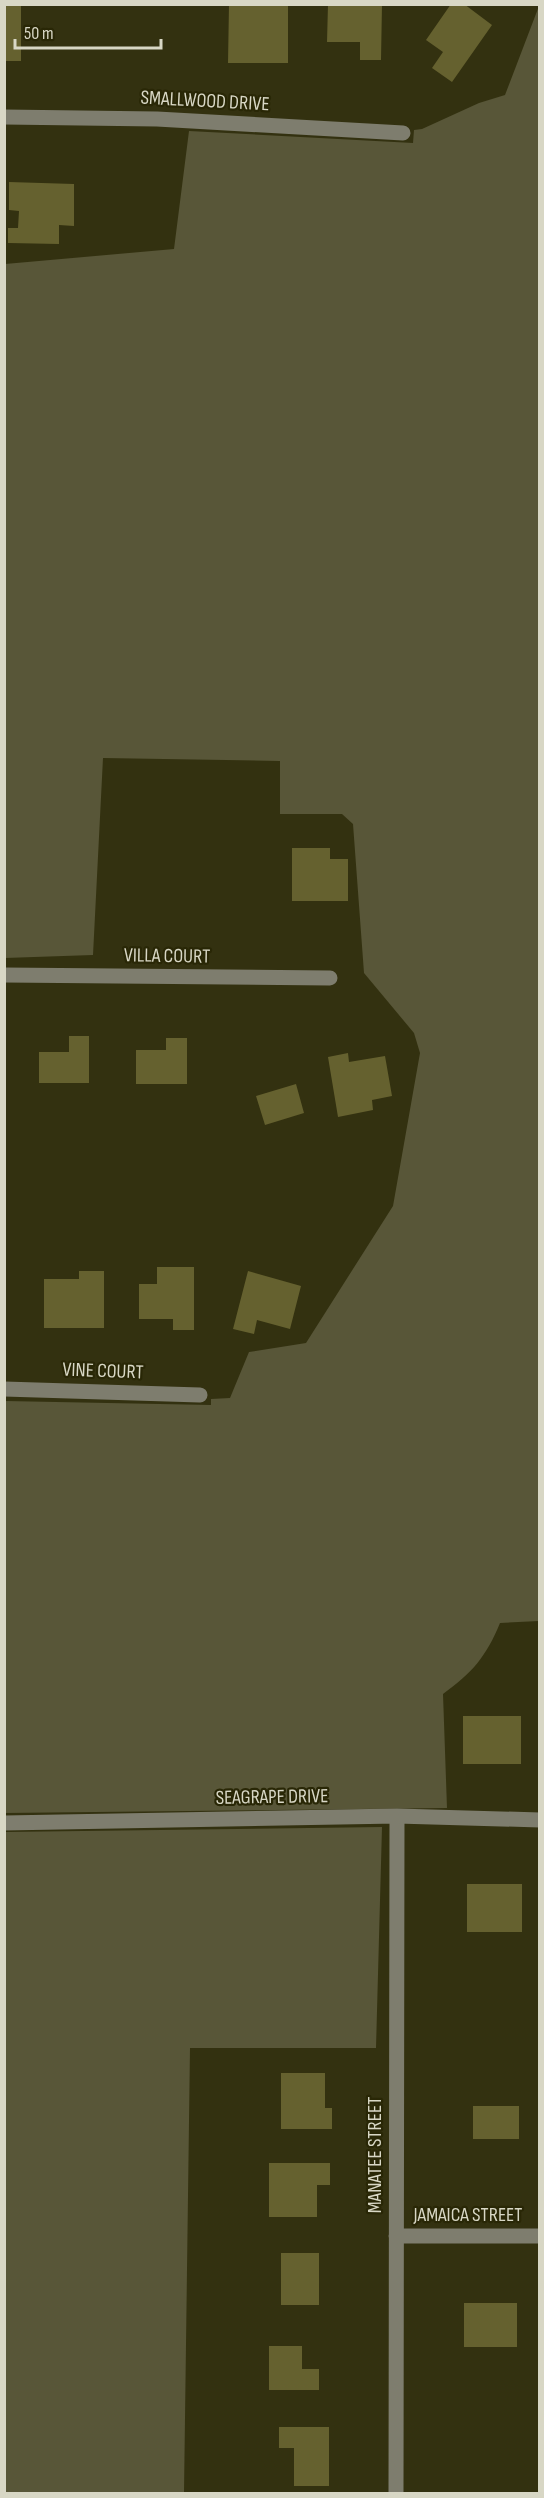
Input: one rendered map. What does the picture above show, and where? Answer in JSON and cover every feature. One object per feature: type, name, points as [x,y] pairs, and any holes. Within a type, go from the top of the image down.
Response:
[{"type":"street","name":"SMALLWOOD DRIVE","points":[[4,117],[157,119],[403,133]]},
{"type":"street","name":"VILLA COURT","points":[[4,975],[330,978]]},
{"type":"street","name":"VINE COURT","points":[[4,1389],[200,1395]]},
{"type":"street","name":"SEAGRAPE DRIVE","points":[[4,1823],[397,1816],[540,1820]]},
{"type":"street","name":"MANATEE STREET","points":[[396,2493],[397,1816]]},
{"type":"street","name":"JAMAICA STREET","points":[[396,2236],[540,2236]]},
{"type":"shaded area","points":[[539,6],[539,1621],[500,1623],[477,1663],[443,1694],[447,1808],[5,1813],[5,1401],[211,1405],[211,1399],[230,1398],[249,1352],[306,1343],[393,1206],[420,1053],[414,1033],[364,973],[353,824],[342,814],[280,814],[280,761],[103,758],[93,955],[5,958],[5,264],[174,249],[189,131],[413,143],[414,130],[422,129],[479,103],[505,95]]},
{"type":"shaded area","points":[[382,1827],[376,2048],[190,2048],[184,2493],[5,2493],[5,1832]]},
{"type":"building","points":[[4,4],[21,4],[21,61],[4,61]]},
{"type":"building","points":[[229,4],[288,5],[288,63],[228,63]]},
{"type":"building","points":[[328,4],[382,4],[381,60],[360,60],[360,42],[327,42]]},
{"type":"building","points":[[451,4],[464,4],[492,25],[452,82],[432,68],[443,52],[426,40]]},
{"type":"building","points":[[9,182],[74,184],[74,226],[59,225],[59,244],[8,243],[8,228],[18,228],[19,211],[9,210]]},
{"type":"building","points":[[292,848],[330,848],[330,859],[348,859],[348,901],[292,901]]},
{"type":"building","points":[[69,1036],[89,1036],[89,1083],[39,1083],[39,1052],[69,1052]]},
{"type":"building","points":[[166,1038],[187,1038],[187,1084],[136,1084],[136,1050],[166,1050]]},
{"type":"building","points":[[348,1053],[349,1062],[385,1056],[392,1096],[372,1100],[373,1110],[338,1117],[328,1057]]},
{"type":"building","points":[[296,1084],[304,1113],[265,1125],[256,1096]]},
{"type":"building","points":[[157,1267],[194,1267],[194,1330],[173,1330],[173,1319],[139,1319],[139,1284],[157,1284]]},
{"type":"building","points":[[79,1271],[104,1271],[104,1328],[44,1328],[44,1279],[79,1279]]},
{"type":"building","points":[[248,1271],[301,1286],[290,1329],[257,1320],[254,1334],[233,1329]]},
{"type":"building","points":[[463,1716],[521,1716],[521,1764],[463,1764]]},
{"type":"building","points":[[467,1884],[522,1884],[522,1932],[467,1932]]},
{"type":"building","points":[[281,2073],[325,2073],[325,2108],[332,2108],[332,2129],[281,2129]]},
{"type":"building","points":[[473,2106],[519,2106],[519,2139],[473,2139]]},
{"type":"building","points":[[269,2163],[330,2163],[330,2185],[317,2185],[317,2217],[269,2217]]},
{"type":"building","points":[[281,2253],[319,2253],[319,2305],[281,2305]]},
{"type":"building","points":[[464,2303],[517,2303],[517,2347],[464,2347]]},
{"type":"building","points":[[269,2346],[302,2346],[302,2369],[319,2369],[319,2390],[269,2390]]},
{"type":"building","points":[[279,2427],[329,2427],[329,2486],[294,2486],[294,2448],[279,2448]]}]
